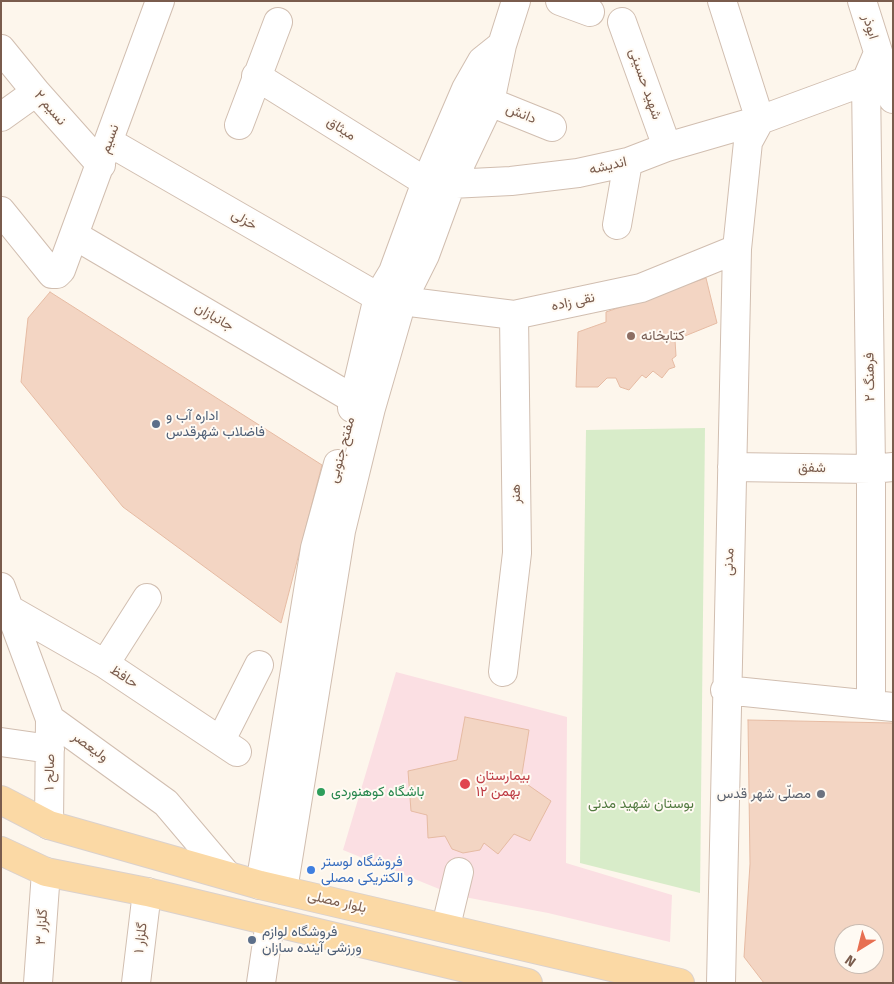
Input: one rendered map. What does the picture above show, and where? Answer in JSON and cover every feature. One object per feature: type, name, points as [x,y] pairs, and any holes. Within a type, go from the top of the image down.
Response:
[{"type":"main road","name":"بلوار مصلی","points":[[1,800],[49,825],[271,887],[446,926],[680,983]]},
{"type":"main road","points":[[1,851],[46,872],[147,892],[528,983]]},
{"type":"main road","points":[[268,922],[271,887]]},
{"type":"street","name":"مفتح جنوبی","points":[[331,530],[371,408],[393,272],[438,183],[490,102],[502,45],[516,1]]},
{"type":"street","points":[[560,1],[590,12]]},
{"type":"street","points":[[722,1],[754,131]]},
{"type":"street","name":"ابوذر","points":[[862,1],[893,99]]},
{"type":"street","name":"نسیم","points":[[1,211],[52,274],[57,274],[61,270],[105,153],[152,7]]},
{"type":"street","points":[[239,125],[278,22]]},
{"type":"street","name":"شهید حسینی","points":[[622,22],[667,147]]},
{"type":"street","name":"مفتح جنوبی","points":[[438,183],[466,89],[482,61],[502,45]]},
{"type":"street","name":"نسیم ۲","points":[[1,49],[36,92],[105,153]]},
{"type":"street","name":"فرهنگ ۲","points":[[878,53],[866,82],[882,468],[882,706]]},
{"type":"street","name":"میثاق","points":[[256,76],[438,183]]},
{"type":"street","name":"اندیشه","points":[[438,183],[511,181],[578,173],[628,162],[667,147],[754,131],[866,82]]},
{"type":"street","points":[[1,117],[36,92]]},
{"type":"street","name":"دانش","points":[[490,102],[552,127]]},
{"type":"street","name":"مدنی","points":[[721,983],[737,249],[754,131]]},
{"type":"street","name":"خزلی","points":[[105,153],[390,299]]},
{"type":"street","points":[[617,225],[628,162]]},
{"type":"street","name":"جانبازان","points":[[74,235],[355,400]]},
{"type":"street","name":"نقی زاده","points":[[390,299],[514,314],[642,288],[737,249]]},
{"type":"street","name":"مفتح جنوبی","points":[[271,887],[331,530],[355,400],[390,299]]},
{"type":"street","name":"هنر","points":[[503,672],[517,553],[514,314]]},
{"type":"street","name":"شفق","points":[[732,467],[882,468]]},
{"type":"street","points":[[4,598],[50,719]]},
{"type":"street","name":"حافظ","points":[[4,598],[229,746],[259,665]]},
{"type":"street","points":[[105,664],[147,598]]},
{"type":"street","points":[[726,690],[882,706]]},
{"type":"street","name":"صالح ۱","points":[[49,825],[50,719]]},
{"type":"street","name":"ولیعصر","points":[[50,719],[166,803],[227,875]]},
{"type":"street","points":[[1,742],[50,749]]},
{"type":"street","name":"گلزار ۳","points":[[38,983],[46,872]]},
{"type":"street","points":[[446,926],[459,872]]},
{"type":"street","name":"گلزار ۱","points":[[136,983],[147,892]]},
{"type":"street","points":[[261,983],[268,922]]},
{"type":"shaded area","name":"بیمارستان ۱۲ بهمن","points":[[396,672],[567,717],[566,863],[672,895],[670,942],[548,913],[454,895],[343,850]]},
{"type":"green space","name":"بوستان شهید مدنی","points":[[705,428],[700,893],[580,863],[586,430]]},
{"type":"building","name":"کتابخانه","points":[[706,278],[717,323],[675,340],[676,356],[672,359],[675,367],[669,369],[662,378],[653,371],[646,378],[642,375],[629,390],[620,387],[616,378],[607,378],[598,387],[576,387],[578,332],[606,322],[606,312]]},
{"type":"building","name":"اداره آب و فاضلاب شهرقدس","points":[[50,292],[322,465],[281,623],[123,507],[21,382],[28,318]]},
{"type":"building","points":[[465,717],[529,730],[521,780],[551,801],[530,841],[514,834],[498,854],[484,843],[480,850],[463,853],[452,849],[445,836],[428,838],[427,815],[411,811],[408,771],[457,760]]},
{"type":"building","name":"مصلّی شهر قدس","points":[[748,720],[893,723],[893,983],[764,983],[744,957],[750,864]]},
{"type":"place","name":"کتابخانه","points":[[631,336]]},
{"type":"place","name":"اداره آب و فاضلاب شهرقدس","points":[[156,424]]},
{"type":"place","name":"بیمارستان ۱۲ بهمن","points":[[465,784]]},
{"type":"place","name":"باشگاه کوهنوردی","points":[[321,792]]},
{"type":"place","name":"مصلّی شهر قدس","points":[[821,794]]},
{"type":"place","name":"فروشگاه لوستر و الکتریکی مصلی","points":[[311,870]]},
{"type":"place","name":"فروشگاه لوازم ورزشی آینده سازان","points":[[252,940]]}]
